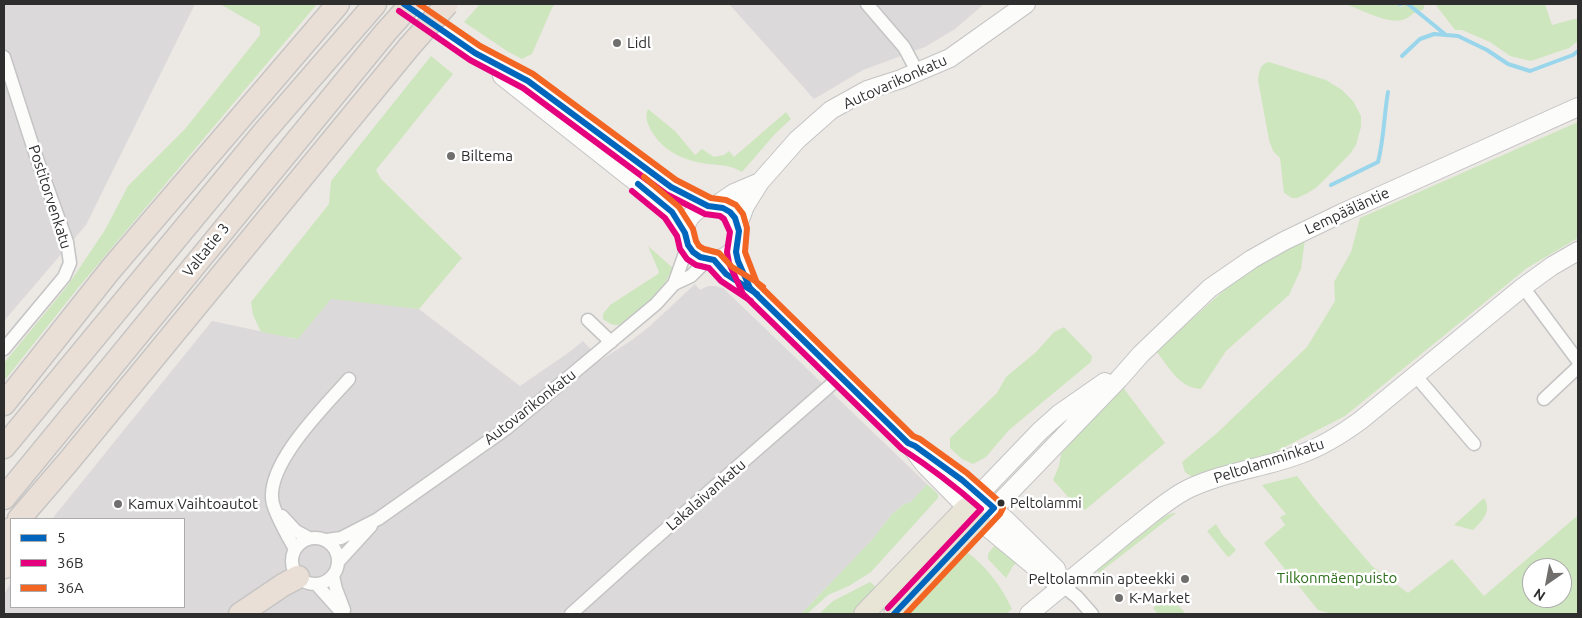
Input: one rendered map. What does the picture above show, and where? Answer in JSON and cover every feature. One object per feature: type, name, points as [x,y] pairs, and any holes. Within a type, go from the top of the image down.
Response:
[{"type":"highway","points":[[4,404],[118,262],[338,4]]},
{"type":"highway","name":"Valtatie 3","points":[[4,498],[385,33],[411,4]]},
{"type":"highway","points":[[20,518],[409,47],[447,4]]},
{"type":"highway","name":"Valtatie 3","points":[[4,447],[264,132],[369,11]]},
{"type":"highway","points":[[37,518],[56,488],[68,462]]},
{"type":"highway","points":[[240,614],[283,585],[307,581]]},
{"type":"main road","points":[[404,4],[475,52],[660,201],[672,212],[693,252],[700,257],[711,260],[726,274],[750,288],[908,442],[925,465],[972,501],[1045,575],[1062,585]]},
{"type":"main road","name":"Autovarikonkatu","points":[[991,28],[1007,4]]},
{"type":"main road","name":"Autovarikonkatu","points":[[738,225],[745,206],[760,182],[791,146],[831,110],[867,90],[918,73],[950,58],[1026,4]]},
{"type":"main road","points":[[475,52],[528,81],[671,187],[730,212],[738,225],[739,231],[737,244],[738,261],[750,288]]},
{"type":"main road","name":"Lempääläntie","points":[[894,614],[1119,379],[1140,354],[1210,288],[1284,240],[1578,107]]},
{"type":"main road","name":"Autovarikonkatu","points":[[712,206],[734,193],[760,182]]},
{"type":"main road","points":[[686,239],[686,225],[694,212],[712,206]]},
{"type":"main road","points":[[711,260],[726,256],[737,244]]},
{"type":"main road","name":"Peltolamminkatu","points":[[1029,614],[1062,585],[1177,496],[1200,484],[1299,455],[1330,441],[1361,420],[1523,287],[1552,266],[1578,251]]},
{"type":"main road","name":"Lempääläntie","points":[[864,614],[1021,449],[1058,414],[1140,354]]},
{"type":"street","points":[[867,4],[904,47],[918,73]]},
{"type":"street","name":"Postitorvenkatu","points":[[4,57],[35,153],[67,242],[70,257],[64,277],[4,349]]},
{"type":"street","name":"Autovarikonkatu","points":[[674,284],[686,239]]},
{"type":"street","name":"Autovarikonkatu","points":[[327,540],[341,538],[378,519],[507,428],[646,313],[674,284],[691,276],[711,260]]},
{"type":"street","points":[[1523,287],[1578,361]]},
{"type":"street","points":[[588,320],[611,342]]},
{"type":"street","points":[[1544,399],[1578,367]]},
{"type":"street","points":[[1416,375],[1474,444]]},
{"type":"street","name":"Lakalaivankatu","points":[[572,614],[841,376]]},
{"type":"street","points":[[295,549],[273,504],[275,480],[287,453],[300,434],[349,379]]},
{"type":"street","points":[[276,510],[296,531],[309,538]]},
{"type":"street","name":"Autovarikonkatu","points":[[339,561],[378,519]]},
{"type":"street","points":[[307,581],[323,583],[333,576],[339,561],[337,552],[327,540],[315,537],[303,540],[295,549],[292,563],[307,581],[344,614]]},
{"type":"street","points":[[333,576],[344,614]]},
{"type":"street","points":[[1062,585],[1077,597],[1092,614]]},
{"type":"shaded area","points":[[4,4],[195,4],[86,225],[4,321]]},
{"type":"shaded area","points":[[729,4],[984,4],[955,29],[925,47],[863,70],[814,99]]},
{"type":"shaded area","points":[[695,284],[700,290],[708,286],[724,289],[927,484],[911,502],[904,504],[892,514],[872,540],[801,614],[4,614],[4,595],[10,584],[10,608],[185,608],[185,518],[53,518],[212,321],[297,339],[331,298],[419,309],[520,386],[583,341],[601,360],[650,326]]},
{"type":"green space","points":[[220,4],[317,4],[78,288],[4,381],[4,363],[68,285],[105,230],[128,186],[185,129],[260,35],[260,27]]},
{"type":"green space","points":[[480,4],[555,4],[532,54],[522,59],[464,22]]},
{"type":"green space","points":[[1345,4],[1394,4],[1401,7],[1406,4],[1425,4],[1423,10],[1405,19],[1396,21],[1381,18]]},
{"type":"green space","points":[[1435,4],[1545,4],[1552,25],[1578,18],[1578,41],[1569,48],[1531,61],[1510,56],[1490,42],[1462,30],[1455,30]]},
{"type":"green space","points":[[431,56],[453,74],[376,170],[381,179],[462,258],[419,309],[331,299],[298,339],[261,332],[253,315],[251,302],[329,204],[331,181]]},
{"type":"green space","points":[[1269,62],[1326,80],[1342,90],[1353,101],[1361,116],[1361,127],[1356,145],[1350,154],[1317,187],[1297,198],[1292,198],[1284,193],[1280,158],[1273,151],[1269,140],[1258,80],[1262,66]]},
{"type":"green space","points":[[648,109],[675,131],[695,155],[702,149],[714,157],[724,155],[729,151],[734,157],[786,112],[791,119],[775,134],[742,172],[721,165],[691,161],[669,150],[657,139],[648,124],[646,118]]},
{"type":"green space","points":[[1578,122],[1578,238],[1527,268],[1345,416],[1275,452],[1197,478],[1185,472],[1182,462],[1217,433],[1307,347],[1335,301],[1334,282],[1351,252],[1360,218]]},
{"type":"green space","points":[[1305,239],[1301,269],[1289,295],[1226,351],[1201,389],[1187,385],[1175,376],[1156,351],[1239,277]]},
{"type":"green space","points":[[648,246],[673,268],[663,286],[643,307],[626,322],[614,325],[603,319],[603,314],[610,305],[659,272]]},
{"type":"green space","points":[[1064,327],[1092,356],[1091,362],[1009,430],[986,457],[973,464],[962,459],[950,448],[950,438],[997,393],[1006,377],[1036,352],[1054,332]]},
{"type":"green space","points":[[1122,386],[1165,443],[1085,510],[1071,500],[1053,480],[1059,466],[1061,454]]},
{"type":"green space","name":"Tilkonmäenpuisto","points":[[1297,476],[1372,566],[1408,593],[1452,559],[1484,596],[1522,563],[1522,608],[1572,608],[1572,558],[1528,558],[1577,516],[1578,614],[1332,614],[1318,610],[1264,543],[1285,525],[1280,517],[1286,514],[1262,485]]},
{"type":"green space","points":[[927,484],[938,494],[938,498],[871,572],[849,586],[828,595],[807,614],[801,614],[872,540],[892,514],[904,504],[911,502]]},
{"type":"green space","points":[[1484,498],[1487,511],[1483,519],[1473,530],[1454,525]]},
{"type":"green space","points":[[1176,513],[1099,573],[1096,570],[1165,516]]},
{"type":"green space","points":[[1216,524],[1236,550],[1229,557],[1207,531]]},
{"type":"green space","points":[[994,546],[1018,562],[1013,566],[1006,578],[988,559],[988,554]]},
{"type":"green space","points":[[965,551],[993,577],[1012,609],[1006,614],[903,614]]},
{"type":"green space","points":[[870,582],[877,588],[857,614],[819,614],[833,601]]},
{"type":"green space","points":[[1169,595],[1185,614],[1158,614],[1153,608]]},
{"type":"waterway","points":[[1408,4],[1446,35]]},
{"type":"waterway","points":[[1402,56],[1420,39],[1434,34],[1458,36],[1487,50],[1508,64],[1530,71],[1573,55],[1578,51]]},
{"type":"waterway","points":[[1331,185],[1378,162],[1382,145],[1388,92]]},
{"type":"transit line","name":"5","points":[[404,4],[475,53],[528,81],[671,187],[708,206],[723,208],[730,212],[735,218],[739,231],[736,252],[738,261],[750,288],[908,443],[962,480],[994,508],[894,614]]},
{"type":"transit line","name":"36A","points":[[419,4],[480,46],[533,74],[676,180],[711,198],[726,200],[736,205],[743,214],[747,228],[745,252],[757,283],[913,436],[967,473],[1001,503],[1003,508],[1000,514],[906,614]]},
{"type":"transit line","name":"36B","points":[[399,11],[470,60],[523,88],[666,194],[705,214],[720,216],[724,219],[730,232],[727,252],[729,263],[743,294],[902,449],[943,478],[981,509],[888,608]]},
{"type":"transit line","name":"36A","points":[[644,177],[679,207],[693,229],[699,246],[719,253],[732,267],[763,287]]},
{"type":"transit line","name":"5","points":[[638,184],[672,212],[685,233],[688,245],[693,252],[700,257],[714,260],[726,274],[757,294]]},
{"type":"transit line","name":"36B","points":[[632,191],[665,218],[677,236],[680,249],[687,259],[696,265],[709,268],[721,281],[751,301]]},
{"type":"place","name":"Lidl","points":[[617,43]]},
{"type":"place","name":"Biltema","points":[[451,156]]},
{"type":"place","name":"Peltolammi","points":[[1001,503]]},
{"type":"place","name":"Kamux Vaihtoautot","points":[[118,504]]},
{"type":"place","name":"Peltolammin apteekki","points":[[1185,579]]},
{"type":"place","name":"K-Market","points":[[1119,598]]}]
